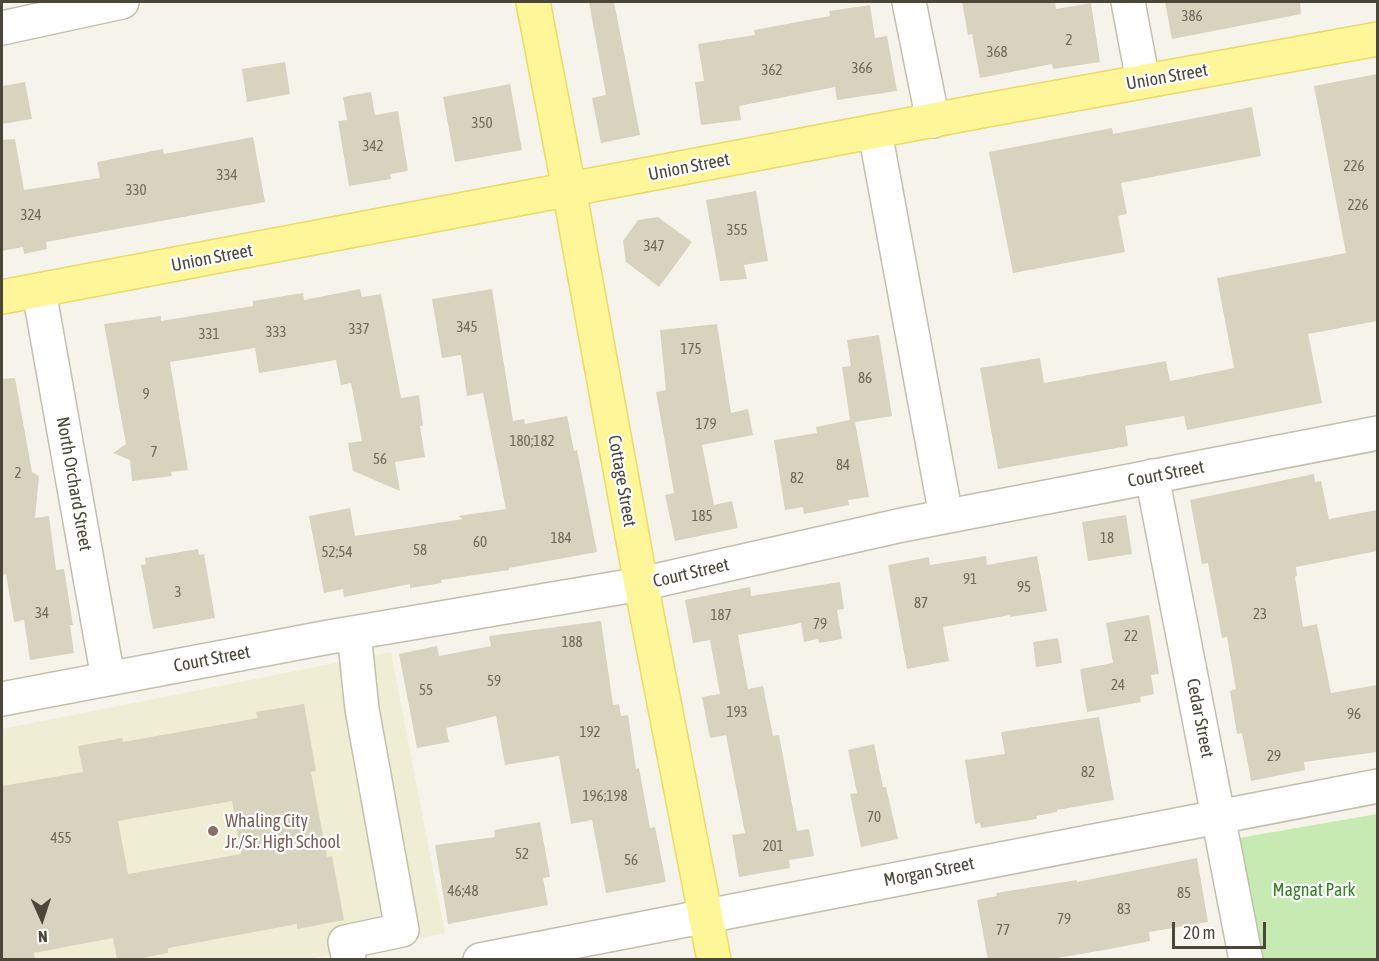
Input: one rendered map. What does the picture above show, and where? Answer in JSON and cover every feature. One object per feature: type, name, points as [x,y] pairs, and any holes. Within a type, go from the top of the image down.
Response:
[{"type":"main road","name":"Cottage Street","points":[[533,2],[641,584],[714,960]]},
{"type":"main road","name":"Union Street","points":[[2,297],[1143,81],[1377,39]]},
{"type":"street","points":[[2,28],[122,2]]},
{"type":"street","points":[[909,2],[933,121]]},
{"type":"street","points":[[1128,2],[1143,81]]},
{"type":"street","points":[[875,132],[946,516]]},
{"type":"street","name":"North Orchard Street","points":[[39,291],[108,678]]},
{"type":"street","name":"Court Street","points":[[2,699],[354,633],[641,584],[946,516],[1377,433]]},
{"type":"street","name":"Cedar Street","points":[[1152,476],[1246,960]]},
{"type":"street","points":[[349,960],[345,942],[402,930],[362,709],[354,633]]},
{"type":"street","name":"Morgan Street","points":[[480,960],[1377,786]]},
{"type":"shaded area","name":"Whaling City Jr./Sr. High School","points":[[391,652],[445,933],[308,959],[2,960],[2,729]]},
{"type":"green space","name":"Magnat Park","points":[[1377,814],[1377,959],[1264,959],[1239,838]]},
{"type":"building","points":[[589,2],[614,2],[640,135],[601,143],[592,98],[606,95]]},
{"type":"building","points":[[962,2],[1055,2],[1056,9],[1091,3],[1100,62],[1053,69],[1052,64],[980,78],[972,34],[968,35]]},
{"type":"building","points":[[1165,2],[1300,2],[1301,14],[1172,39]]},
{"type":"building","points":[[870,5],[875,38],[887,36],[897,91],[837,100],[835,87],[739,106],[741,120],[701,125],[695,82],[704,81],[698,44],[755,35],[754,30],[830,16],[829,11]]},
{"type":"building","points":[[285,62],[290,94],[247,102],[242,69]]},
{"type":"building","points":[[1377,74],[1377,321],[1308,334],[1322,403],[1187,430],[1184,416],[1125,426],[1128,446],[998,469],[980,368],[1040,358],[1044,383],[1166,361],[1170,381],[1234,368],[1217,278],[1346,253],[1314,86]]},
{"type":"building","points":[[25,82],[32,119],[2,124],[2,86]]},
{"type":"building","points":[[510,84],[522,150],[455,162],[443,97]]},
{"type":"building","points":[[371,92],[375,115],[398,111],[408,171],[390,174],[391,179],[349,186],[338,121],[347,120],[343,97]]},
{"type":"building","points":[[1252,107],[1261,156],[1121,183],[1127,214],[1118,216],[1125,252],[1013,273],[989,152],[1112,128],[1113,134]]},
{"type":"building","points":[[253,137],[265,202],[46,242],[47,249],[24,254],[23,247],[2,251],[2,140],[15,139],[24,190],[100,178],[97,162],[163,149],[164,154]]},
{"type":"building","points":[[756,191],[768,261],[744,265],[747,279],[720,281],[706,200]]},
{"type":"building","points":[[658,217],[692,242],[659,287],[626,262],[623,241],[638,220]]},
{"type":"building","points":[[360,289],[362,297],[381,294],[401,398],[419,395],[423,426],[420,426],[425,457],[395,462],[400,491],[353,471],[348,443],[362,441],[351,383],[341,385],[336,360],[259,373],[255,348],[170,362],[188,470],[171,472],[172,476],[132,481],[130,460],[113,453],[126,444],[104,324],[161,316],[161,321],[253,306],[253,301],[303,293],[304,300]]},
{"type":"building","points":[[492,289],[513,421],[524,419],[525,424],[567,416],[574,451],[577,450],[597,552],[509,568],[509,570],[441,580],[442,583],[410,588],[410,584],[344,597],[343,589],[324,593],[309,516],[350,508],[355,536],[463,519],[458,516],[506,509],[483,393],[467,396],[461,355],[442,358],[432,299]]},
{"type":"building","points":[[717,324],[731,413],[748,409],[753,435],[702,445],[714,505],[732,501],[738,528],[675,541],[665,495],[674,493],[656,392],[666,390],[660,330]]},
{"type":"building","points":[[879,335],[892,416],[855,422],[869,497],[848,500],[849,505],[804,514],[803,507],[785,510],[774,440],[817,433],[816,427],[850,420],[842,367],[851,366],[847,340]]},
{"type":"building","points":[[15,378],[32,472],[39,476],[35,518],[49,516],[56,570],[64,569],[73,625],[70,625],[74,653],[30,660],[24,620],[14,622],[6,574],[2,575],[2,379]]},
{"type":"building","points":[[1314,474],[1315,482],[1321,481],[1329,519],[1377,510],[1377,551],[1296,567],[1297,576],[1295,577],[1303,627],[1317,624],[1331,693],[1377,685],[1377,752],[1304,762],[1305,770],[1251,781],[1242,733],[1237,734],[1230,691],[1236,689],[1227,637],[1222,638],[1208,563],[1202,564],[1190,500]]},
{"type":"building","points":[[1126,515],[1132,554],[1088,561],[1082,522]]},
{"type":"building","points":[[198,549],[199,555],[204,554],[215,618],[153,629],[141,565],[146,564],[145,558]]},
{"type":"building","points":[[986,556],[987,565],[1037,556],[1047,611],[943,627],[949,661],[907,669],[888,565],[929,557],[930,565]]},
{"type":"building","points":[[840,582],[844,609],[837,610],[842,639],[819,643],[818,639],[804,642],[801,623],[738,635],[748,689],[763,686],[773,736],[779,735],[797,831],[809,829],[814,856],[789,860],[790,868],[739,877],[732,835],[745,833],[726,735],[710,738],[702,697],[720,694],[710,640],[693,643],[685,600],[750,587],[751,596]]},
{"type":"building","points":[[1149,615],[1159,674],[1151,675],[1154,694],[1140,697],[1141,702],[1087,712],[1080,669],[1113,663],[1106,623]]},
{"type":"building","points":[[601,621],[613,705],[619,704],[621,716],[628,715],[636,769],[639,768],[650,828],[655,827],[666,882],[606,893],[592,820],[571,824],[559,756],[505,765],[496,716],[446,728],[449,742],[417,748],[399,654],[437,646],[439,656],[491,646],[489,636]]},
{"type":"building","points":[[1058,638],[1062,663],[1036,667],[1033,642]]},
{"type":"building","points":[[304,704],[316,771],[311,772],[327,857],[332,856],[344,920],[297,929],[297,924],[168,948],[168,953],[131,960],[117,960],[113,938],[34,953],[35,960],[2,960],[2,786],[83,772],[78,746],[122,738],[123,742],[258,718],[256,712]],"holes":[[[232,801],[241,854],[128,874],[118,821]]]},
{"type":"building","points":[[1099,717],[1114,800],[1057,810],[1057,812],[1036,816],[1037,819],[981,828],[980,823],[975,824],[965,760],[1005,754],[1001,732]]},
{"type":"building","points":[[874,744],[883,787],[886,787],[898,839],[861,847],[850,794],[857,793],[848,750]]},
{"type":"building","points":[[540,822],[550,877],[543,878],[548,905],[448,924],[435,845],[495,837],[494,830]]},
{"type":"building","points":[[1197,858],[1208,922],[1149,932],[1150,941],[1110,949],[1046,960],[988,960],[977,900],[997,896],[996,893],[1077,880],[1077,882]]},
{"type":"place","name":"Whaling City Jr./Sr. High School","points":[[213,831]]}]
